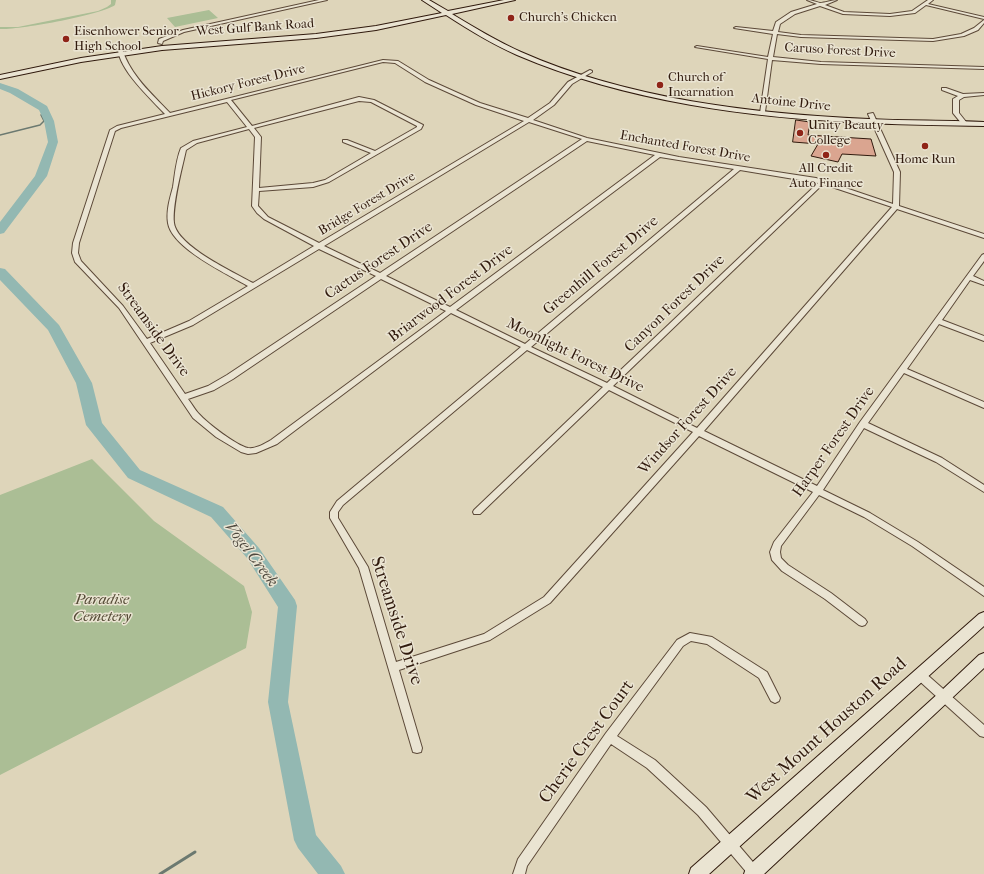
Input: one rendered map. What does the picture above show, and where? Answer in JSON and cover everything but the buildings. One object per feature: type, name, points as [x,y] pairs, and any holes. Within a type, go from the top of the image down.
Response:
[{"type":"main road","name":"Antoine Drive","points":[[426,0],[489,30]]},
{"type":"main road","name":"West Gulf Bank Road","points":[[0,72],[19,70],[160,43],[316,36],[408,20],[488,0]]},
{"type":"main road","name":"West Gulf Bank Road","points":[[449,10],[512,0]]},
{"type":"main road","name":"Antoine Drive","points":[[449,10],[477,32],[513,50],[582,75],[671,98],[762,109]]},
{"type":"main road","name":"West Gulf Bank Road","points":[[120,51],[204,41]]},
{"type":"main road","points":[[578,67],[598,73]]},
{"type":"main road","name":"West Gulf Bank Road","points":[[0,77],[19,70]]},
{"type":"main road","name":"Antoine Drive","points":[[605,75],[701,97],[823,119],[872,118],[962,120],[984,118]]},
{"type":"main road","name":"Antoine Drive","points":[[962,120],[984,124]]},
{"type":"main road","name":"West Mount Houston Road","points":[[697,874],[984,618]]},
{"type":"main road","points":[[753,873],[946,696],[984,659]]},
{"type":"street","points":[[160,43],[161,40],[183,31],[324,0]]},
{"type":"street","points":[[809,0],[847,13],[890,15],[913,12],[930,0]]},
{"type":"street","points":[[762,109],[778,23],[786,16],[835,0]]},
{"type":"street","points":[[736,28],[775,33],[829,37],[933,40],[962,35],[976,29],[984,19],[925,4]]},
{"type":"street","name":"Caruso Forest Drive","points":[[697,47],[771,58],[821,62],[984,68]]},
{"type":"street","points":[[120,51],[126,65],[134,76],[168,114]]},
{"type":"street","name":"Hickory Forest Drive","points":[[113,130],[119,127],[168,114],[379,62],[389,61]]},
{"type":"street","name":"Enchanted Forest Drive","points":[[389,61],[396,62],[413,74],[442,89],[478,104],[526,121],[586,139],[658,155],[822,182],[984,236]]},
{"type":"street","name":"Bridge Forest Drive","points":[[146,342],[191,323],[526,121],[552,104],[565,87],[590,71]]},
{"type":"street","points":[[944,89],[963,96]]},
{"type":"street","points":[[962,120],[956,113],[956,100],[958,97],[984,94]]},
{"type":"street","points":[[253,286],[199,256],[183,243],[176,234],[171,224],[171,209],[183,149],[195,142],[355,100],[364,99],[372,101],[420,125],[419,128],[320,183],[255,190]]},
{"type":"street","name":"Moonlight Forest Drive","points":[[228,100],[252,127],[258,137],[255,206],[262,216],[319,246],[699,431],[886,526],[984,592]]},
{"type":"street","points":[[872,118],[897,172],[896,207]]},
{"type":"street","name":"Streamside Drive","points":[[113,130],[76,243],[75,252],[81,266],[121,307],[183,398],[203,423],[245,450],[256,450]]},
{"type":"street","name":"Cactus Forest Drive","points":[[183,398],[211,388],[230,377],[586,139]]},
{"type":"street","points":[[345,141],[375,153]]},
{"type":"street","name":"Briarwood Forest Drive","points":[[256,450],[265,448],[274,442],[658,155]]},
{"type":"street","name":"Greenhill Forest Drive","points":[[336,509],[340,503],[525,346],[738,169]]},
{"type":"street","name":"Canyon Forest Drive","points":[[477,512],[822,182]]},
{"type":"street","name":"Windsor Forest Drive","points":[[393,667],[487,637],[547,600],[699,431],[896,207]]},
{"type":"street","name":"Harper Forest Drive","points":[[862,622],[828,596],[785,568],[777,560],[775,552],[777,545],[818,491],[863,424],[984,256]]},
{"type":"street","points":[[969,277],[984,282]]},
{"type":"street","points":[[938,321],[984,339]]},
{"type":"street","points":[[903,370],[984,405]]},
{"type":"street","points":[[863,424],[939,460],[984,489]]},
{"type":"street","name":"Streamside Drive","points":[[336,509],[334,518],[363,567],[417,748]]},
{"type":"street","name":"Cherie Crest Court","points":[[519,874],[522,863],[610,736],[680,643],[690,637],[709,640],[763,675],[775,698]]},
{"type":"street","points":[[920,675],[946,696],[984,732]]},
{"type":"street","points":[[610,736],[651,764],[702,811],[753,873]]},
{"type":"green space","points":[[111,0],[116,0],[115,5],[94,13],[24,27],[0,29],[0,27],[18,27],[98,11],[111,4]]},
{"type":"green space","points":[[209,10],[218,18],[175,27],[167,18]]},
{"type":"green space","name":"Paradise Cemetery","points":[[92,459],[154,521],[244,586],[252,612],[246,648],[0,775],[0,495]]},
{"type":"waterway","name":"Vogel Creek","points":[[0,86],[14,91],[43,108],[49,121],[53,142],[41,176],[0,230]]},
{"type":"waterway","points":[[0,135],[40,125],[44,121],[41,115],[45,111]]},
{"type":"waterway","name":"Vogel Creek","points":[[0,272],[54,328],[84,383],[94,425],[134,474],[217,512],[253,553],[288,606],[278,702],[306,840],[333,874]]},
{"type":"waterway","name":"Vogel Creek","points":[[275,707],[278,702]]},
{"type":"waterway","points":[[160,874],[195,852]]},
{"type":"place","name":"Church's Chicken","points":[[511,18]]},
{"type":"place","name":"Eisenhower Senior High School","points":[[66,39]]},
{"type":"place","name":"Church of Incarnation","points":[[660,85]]},
{"type":"place","name":"Unity Beauty College","points":[[800,133]]},
{"type":"place","name":"Home Run","points":[[925,146]]},
{"type":"place","name":"All Credit Auto Finance","points":[[826,155]]}]
